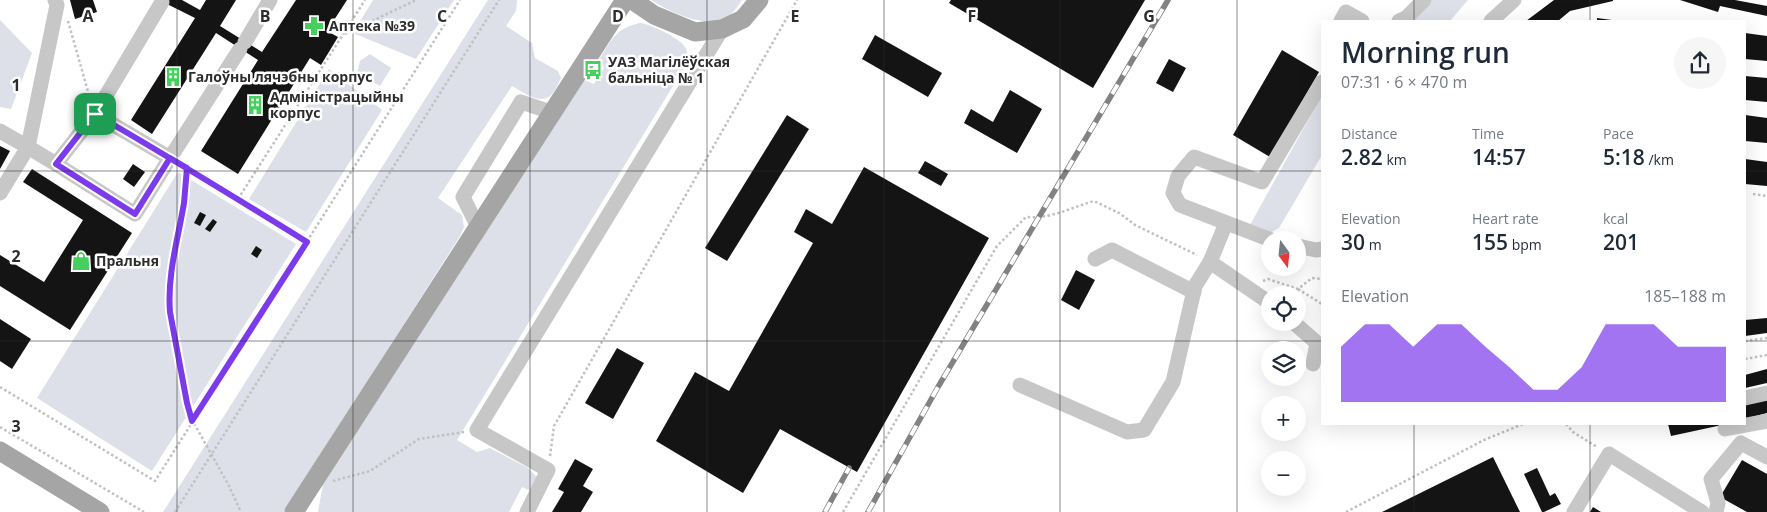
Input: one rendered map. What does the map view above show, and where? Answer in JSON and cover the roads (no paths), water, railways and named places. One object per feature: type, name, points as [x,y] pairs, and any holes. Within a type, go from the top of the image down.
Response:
[{"type":"main road","points":[[294,512],[626,0]]},
{"type":"main road","points":[[632,0],[654,15],[695,32],[722,29],[743,19],[759,0]]},
{"type":"main road","points":[[0,451],[93,510]]},
{"type":"street","points":[[0,193],[28,147],[57,5],[55,0]]},
{"type":"street","points":[[0,131],[135,214],[243,46],[270,0]]},
{"type":"street","points":[[1401,20],[1406,18],[1424,0]]},
{"type":"street","points":[[1492,20],[1514,0]]},
{"type":"street","points":[[56,164],[95,114],[162,2]]},
{"type":"street","points":[[1342,11],[1360,20]]},
{"type":"street","points":[[527,512],[548,470],[477,430],[722,29]]},
{"type":"street","points":[[1261,236],[1180,205],[1173,192],[1178,176],[1194,157],[1262,182],[1321,84]]},
{"type":"street","points":[[478,227],[463,197],[521,102],[554,112]]},
{"type":"street","points":[[95,114],[170,158]]},
{"type":"street","points":[[1020,385],[1127,432],[1144,430],[1173,382],[1195,286],[1210,262],[1226,223]]},
{"type":"street","points":[[1306,248],[1316,250],[1321,248]]},
{"type":"street","points":[[1095,259],[1112,250],[1194,292]]},
{"type":"street","points":[[1210,262],[1261,297]]},
{"type":"street","points":[[1304,331],[1317,342],[1313,364]]},
{"type":"street","points":[[1746,398],[1767,393]]},
{"type":"street","points":[[1725,429],[1767,421]]},
{"type":"street","points":[[1716,512],[1718,503],[1711,479],[1741,443],[1767,457]]},
{"type":"street","points":[[1574,512],[1608,454],[1702,512]]},
{"type":"railway","points":[[868,512],[938,387],[1168,0]]},
{"type":"railway","points":[[825,512],[849,468]]},
{"type":"place","name":"Аптека №39","points":[[314,26]]},
{"type":"place","name":"УАЗ Магілёўская бальніца № 1","points":[[593,70]]},
{"type":"place","name":"Галоўны лячэбны корпус","points":[[173,77]]},
{"type":"place","name":"Адміністрацыйны корпус","points":[[255,105]]},
{"type":"place","name":"Пральня","points":[[81,261]]}]
